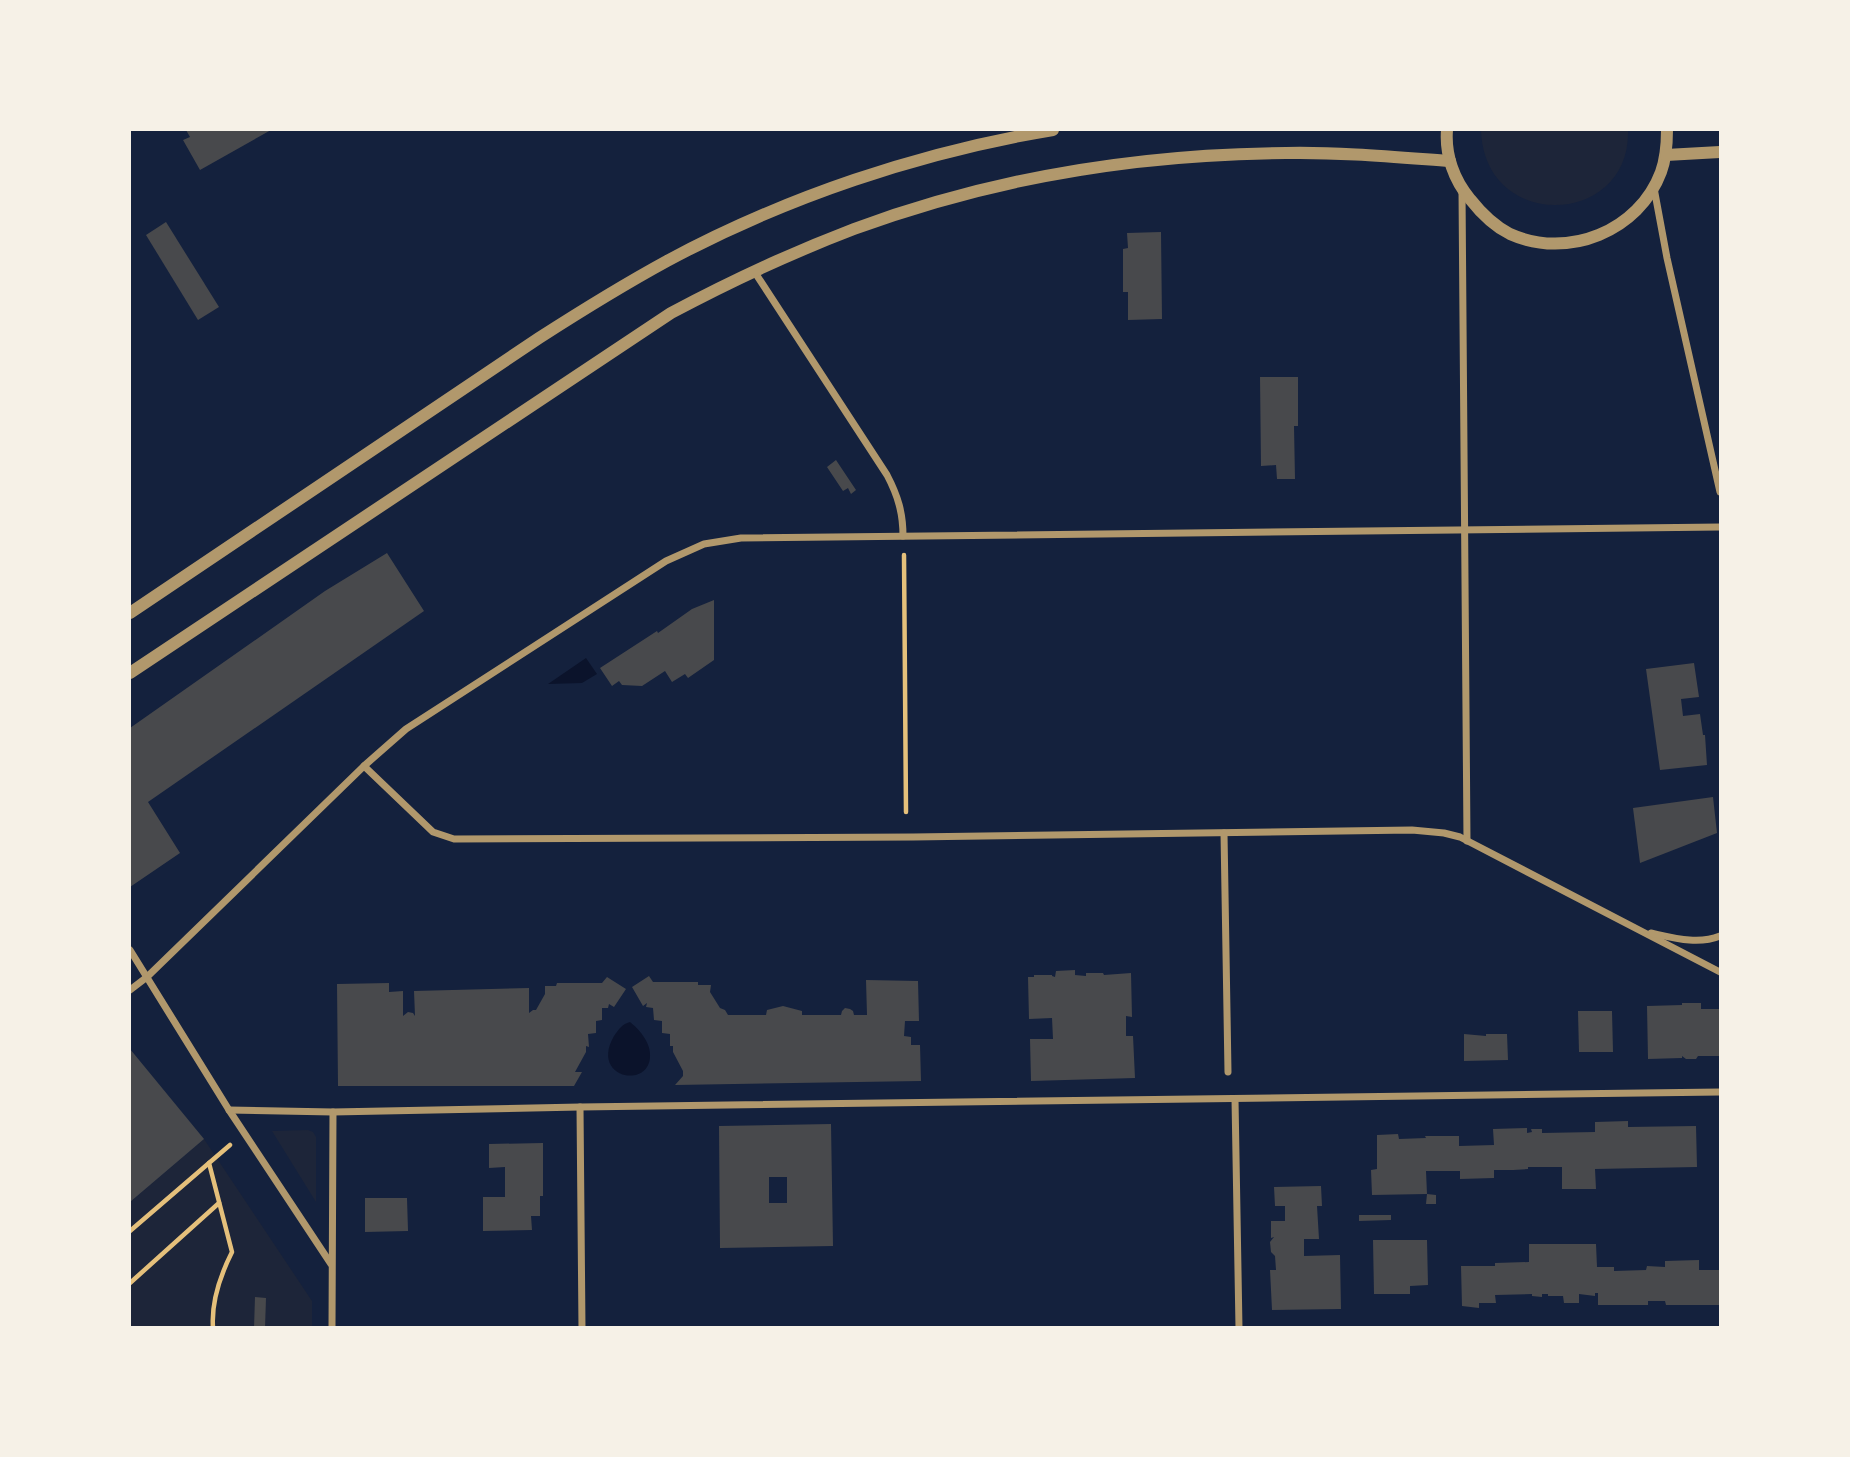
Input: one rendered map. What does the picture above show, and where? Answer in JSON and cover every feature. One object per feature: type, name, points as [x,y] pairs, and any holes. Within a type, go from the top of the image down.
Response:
[{"type":"street","points":[[130,614],[539,338],[668,261],[736,227],[877,173],[950,151],[1053,130]]},
{"type":"street","points":[[1447,130],[1450,161],[1462,189],[1482,215],[1510,234],[1542,243],[1575,243],[1607,233],[1634,214],[1654,187],[1661,172],[1666,155],[1667,130]]},
{"type":"street","points":[[1666,155],[1720,152]]},
{"type":"street","points":[[130,673],[671,313],[793,253],[856,228],[920,207],[999,186],[1117,164],[1208,155],[1287,153],[1450,161]]},
{"type":"street","points":[[1654,187],[1667,258],[1720,492]]},
{"type":"street","points":[[1462,189],[1467,841]]},
{"type":"street","points":[[754,271],[887,475],[900,503],[903,536]]},
{"type":"street","points":[[130,990],[147,977],[364,765],[406,729],[666,561],[705,544],[741,538],[1720,527]]},
{"type":"street","points":[[364,765],[433,832],[454,839],[913,837],[1423,830],[1444,833],[1467,841],[1720,972]]},
{"type":"street","points":[[1224,833],[1228,1072]]},
{"type":"street","points":[[1640,931],[1681,940],[1712,940],[1720,936]]},
{"type":"street","points":[[130,950],[229,1110],[331,1264]]},
{"type":"street","points":[[229,1110],[333,1112],[1720,1093]]},
{"type":"street","points":[[1235,1099],[1239,1328]]},
{"type":"street","points":[[580,1107],[582,1328]]},
{"type":"street","points":[[332,1328],[333,1112]]},
{"type":"path","points":[[903,536],[906,811]]},
{"type":"path","points":[[130,1231],[244,1132]]},
{"type":"path","points":[[209,1163],[232,1252],[215,1297],[213,1328]]},
{"type":"path","points":[[130,1283],[219,1203]]},
{"type":"shaded area","points":[[1481,130],[1628,130],[1623,162],[1607,185],[1584,200],[1557,205],[1530,201],[1506,187],[1488,164]]},
{"type":"shaded area","points":[[586,658],[597,674],[582,683],[548,684]]},
{"type":"shaded area","points":[[630,1022],[643,1036],[650,1054],[648,1065],[642,1072],[623,1075],[609,1062],[608,1051],[617,1031]]},
{"type":"shaded area","points":[[308,1130],[316,1137],[316,1202],[272,1131]]},
{"type":"shaded area","points":[[204,1139],[312,1301],[312,1327],[130,1327],[130,1202]]},
{"type":"building","points":[[186,130],[271,130],[200,170],[183,140],[190,137]]},
{"type":"building","points":[[166,222],[219,307],[198,320],[146,235]]},
{"type":"building","points":[[1161,232],[1162,319],[1128,320],[1128,292],[1123,292],[1123,249],[1128,248],[1127,233]]},
{"type":"building","points":[[1260,377],[1298,377],[1298,426],[1294,426],[1295,479],[1277,479],[1276,465],[1261,466]]},
{"type":"building","points":[[836,460],[856,490],[851,494],[848,488],[843,491],[827,467]]},
{"type":"building","points":[[387,553],[424,611],[148,802],[180,853],[130,887],[130,728],[325,591]]},
{"type":"building","points":[[714,600],[714,660],[688,678],[685,674],[672,682],[665,671],[642,686],[622,685],[619,681],[612,686],[600,668],[692,609]]},
{"type":"building","points":[[1694,663],[1699,697],[1681,699],[1683,716],[1700,714],[1707,765],[1660,770],[1646,669]]},
{"type":"building","points":[[1713,797],[1717,833],[1640,863],[1633,808]]},
{"type":"building","points":[[1075,970],[1075,975],[1086,976],[1086,973],[1131,973],[1132,1017],[1126,1016],[1126,1036],[1133,1036],[1135,1078],[1031,1081],[1030,1039],[1053,1039],[1052,1018],[1029,1019],[1028,977],[1055,977],[1056,971]]},
{"type":"building","points":[[649,976],[653,982],[698,982],[698,985],[711,985],[710,992],[728,1015],[766,1015],[767,1010],[783,1006],[802,1011],[802,1015],[841,1015],[845,1008],[853,1011],[854,1015],[867,1015],[866,980],[918,981],[919,1021],[905,1021],[904,1036],[911,1037],[911,1045],[920,1045],[921,1081],[675,1085],[683,1076],[683,1071],[673,1052],[673,1046],[670,1046],[670,1034],[662,1033],[662,1021],[654,1020],[653,1008],[646,1007],[647,1003],[643,1006],[632,987]]},
{"type":"building","points":[[607,977],[626,989],[614,1007],[609,1004],[608,1008],[602,1008],[602,1020],[596,1021],[596,1033],[588,1034],[589,1047],[586,1046],[586,1052],[575,1072],[582,1072],[574,1086],[338,1086],[337,984],[389,983],[389,992],[403,991],[403,1016],[408,1012],[415,1016],[414,991],[529,988],[529,1013],[536,1010],[545,994],[545,986],[556,986],[557,983],[602,983]]},
{"type":"building","points":[[1701,1003],[1701,1009],[1720,1009],[1720,1056],[1648,1059],[1647,1006]]},
{"type":"building","points":[[1578,1011],[1612,1011],[1613,1052],[1579,1052]]},
{"type":"building","points":[[1464,1034],[1507,1034],[1508,1060],[1464,1061]]},
{"type":"building","points":[[130,1049],[204,1139],[130,1202]]},
{"type":"building","points":[[1628,1121],[1628,1127],[1696,1126],[1697,1167],[1595,1169],[1596,1189],[1562,1189],[1562,1167],[1494,1170],[1494,1178],[1460,1179],[1460,1171],[1426,1171],[1427,1194],[1372,1195],[1371,1170],[1377,1169],[1377,1135],[1398,1134],[1399,1139],[1459,1136],[1459,1146],[1494,1145],[1493,1129],[1527,1128],[1527,1133],[1532,1132],[1531,1129],[1542,1129],[1542,1133],[1595,1132],[1595,1122]]},
{"type":"building","points":[[831,1124],[833,1246],[720,1248],[719,1126]],"holes":[[[769,1177],[787,1177],[787,1203],[769,1203]]]},
{"type":"building","points":[[543,1143],[543,1196],[540,1196],[540,1216],[531,1216],[532,1230],[483,1231],[483,1197],[505,1197],[505,1167],[489,1168],[489,1144]]},
{"type":"building","points":[[1321,1186],[1322,1206],[1317,1206],[1319,1239],[1304,1239],[1304,1256],[1340,1255],[1341,1309],[1272,1310],[1270,1270],[1276,1270],[1275,1256],[1271,1252],[1270,1242],[1274,1237],[1271,1238],[1271,1221],[1285,1221],[1285,1206],[1275,1206],[1274,1187]]},
{"type":"building","points":[[1427,1194],[1436,1195],[1436,1204],[1426,1204]]},
{"type":"building","points":[[365,1198],[407,1198],[408,1231],[365,1232]]},
{"type":"building","points":[[1359,1215],[1391,1215],[1391,1220],[1359,1221]]},
{"type":"building","points":[[1373,1240],[1427,1240],[1428,1285],[1410,1286],[1410,1294],[1374,1294]]},
{"type":"building","points":[[1529,1244],[1596,1244],[1597,1267],[1614,1267],[1614,1271],[1646,1270],[1647,1266],[1665,1267],[1665,1261],[1699,1260],[1699,1270],[1720,1270],[1720,1305],[1666,1305],[1665,1301],[1648,1301],[1648,1305],[1598,1305],[1598,1293],[1595,1293],[1595,1296],[1579,1294],[1579,1303],[1564,1303],[1563,1296],[1542,1294],[1542,1297],[1532,1294],[1495,1295],[1496,1303],[1479,1303],[1479,1308],[1462,1306],[1461,1266],[1529,1262]]},
{"type":"building","points":[[255,1297],[266,1298],[265,1328],[254,1328]]}]
